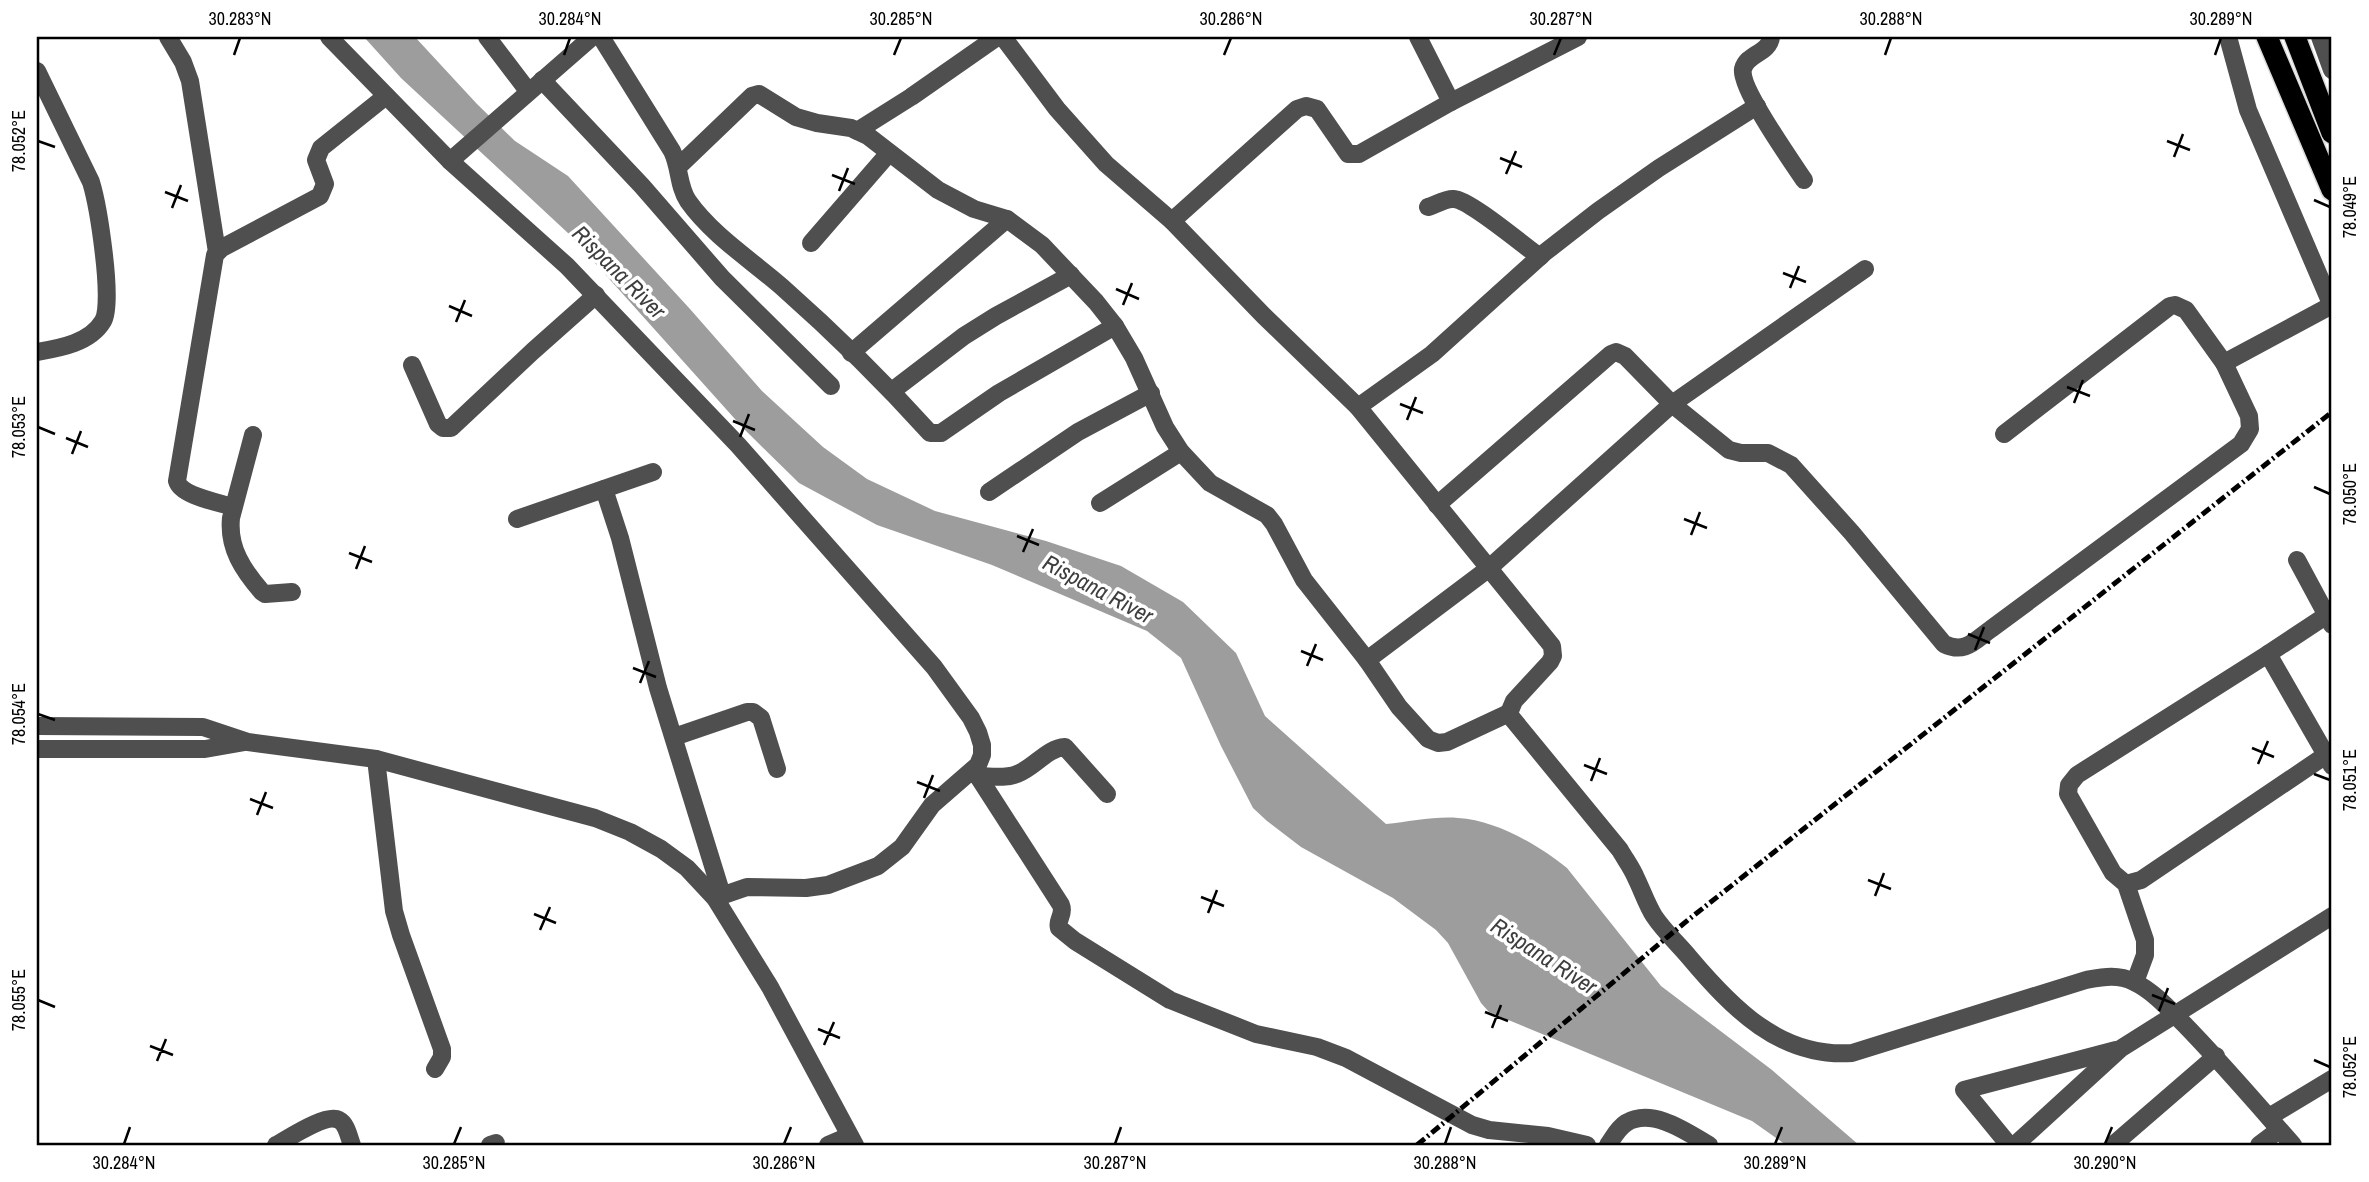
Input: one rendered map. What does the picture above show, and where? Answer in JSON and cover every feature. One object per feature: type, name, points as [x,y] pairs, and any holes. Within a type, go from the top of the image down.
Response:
[{"type":"highway","points":[[2267,37],[2332,190]]},
{"type":"highway","points":[[2295,37],[2332,133]]},
{"type":"street","points":[[168,37],[183,62],[190,81],[217,252],[177,481],[178,486],[185,492],[233,507]]},
{"type":"street","points":[[329,37],[386,96],[457,156],[568,266],[738,444],[934,667],[978,732],[982,755],[976,773],[932,805],[902,847],[878,866],[828,885],[806,888],[747,887],[719,897]]},
{"type":"street","points":[[487,37],[642,186],[722,278],[831,386]]},
{"type":"street","points":[[457,156],[592,37]]},
{"type":"street","points":[[601,37],[666,140],[679,166],[683,192],[701,215],[892,391],[930,433],[939,434],[999,393],[1115,326]]},
{"type":"street","points":[[857,131],[997,37]]},
{"type":"street","points":[[679,166],[756,94],[764,95],[778,107],[805,120],[857,131],[949,197],[974,209],[1007,219],[1042,245],[1115,326],[1126,342],[1165,427],[1181,452],[1210,483],[1267,515],[1304,580],[1367,660],[1399,707],[1428,740],[1447,742],[1509,713],[1514,701],[1550,662],[1553,651],[1548,641],[1358,407],[1172,220],[1098,156],[1057,109],[1003,37]]},
{"type":"street","points":[[1418,37],[1451,102]]},
{"type":"street","points":[[1172,220],[1297,109],[1306,106],[1322,113],[1348,154],[1353,155],[1366,151],[1451,102],[1577,37]]},
{"type":"street","points":[[1771,37],[1767,48],[1749,60],[1743,69],[1744,81],[1804,180]]},
{"type":"street","points":[[2224,363],[2332,305],[2248,110],[2228,37]]},
{"type":"street","points":[[2320,37],[2332,70]]},
{"type":"street","points":[[37,71],[91,182],[96,199],[108,298],[104,319],[94,331],[72,344],[37,352]]},
{"type":"street","points":[[217,252],[320,196],[325,184],[316,160],[321,148],[386,96]]},
{"type":"street","points":[[1358,407],[1432,354],[1540,257],[1619,197],[1757,106]]},
{"type":"street","points":[[811,243],[890,153]]},
{"type":"street","points":[[1428,207],[1451,199],[1459,200],[1540,257]]},
{"type":"street","points":[[851,353],[1007,219]]},
{"type":"street","points":[[1367,660],[1488,569],[1672,404],[1865,269]]},
{"type":"street","points":[[892,391],[964,336],[1071,275]]},
{"type":"street","points":[[412,365],[438,424],[443,428],[451,428],[596,295]]},
{"type":"street","points":[[1437,505],[1614,352],[1629,359],[1672,404],[1729,450],[1768,453],[1791,465],[1852,533],[1944,644],[1954,649],[1962,648],[1991,629],[2241,444],[2250,429],[2249,416],[2224,363],[2186,310],[2175,305],[2169,306],[2004,434]]},
{"type":"street","points":[[989,492],[1078,432],[1151,393]]},
{"type":"street","points":[[253,435],[233,507],[229,532],[233,549],[265,594],[292,592]]},
{"type":"street","points":[[1100,503],[1181,452]]},
{"type":"street","points":[[517,519],[653,472]]},
{"type":"street","points":[[604,489],[719,897],[852,1141],[828,1145]]},
{"type":"street","points":[[2135,982],[2145,955],[2145,940],[2126,884],[2113,873],[2068,793],[2069,785],[2077,775],[2268,654],[2330,620],[2297,560]]},
{"type":"street","points":[[2126,884],[2141,880],[2329,761],[2268,654]]},
{"type":"street","points":[[674,737],[753,712],[761,718],[777,769]]},
{"type":"street","points":[[1509,713],[1620,850],[1654,915],[1716,989],[1752,1022],[1791,1042],[1822,1052],[1852,1053],[2086,980],[2110,976],[2135,982],[2175,1015],[2216,1056],[2293,1145]]},
{"type":"street","points":[[37,726],[203,727],[248,742],[376,759],[571,811],[630,832],[661,849],[719,897]]},
{"type":"street","points":[[37,749],[205,749],[248,742]]},
{"type":"street","points":[[976,773],[1016,775],[1055,750],[1065,747],[1107,794]]},
{"type":"street","points":[[376,759],[394,911],[442,1049],[440,1063],[435,1069]]},
{"type":"street","points":[[976,773],[1061,905],[1063,914],[1058,922],[1059,928],[1137,980],[1170,1000],[1228,1024],[1277,1040],[1317,1047],[1346,1058],[1472,1125],[1489,1130],[1548,1136],[1587,1145]]},
{"type":"street","points":[[2015,1145],[2120,1049],[2332,916]]},
{"type":"street","points":[[2009,1145],[1965,1090],[2120,1049]]},
{"type":"street","points":[[2113,1145],[2216,1056]]},
{"type":"street","points":[[2259,1145],[2274,1123],[2332,1079]]},
{"type":"street","points":[[276,1145],[322,1120],[335,1118],[343,1124],[352,1145]]},
{"type":"street","points":[[1608,1145],[1627,1122],[1639,1118],[1655,1119],[1676,1126],[1709,1145]]},
{"type":"water","name":"Rispana River","points":[[364,37],[415,37],[515,141],[568,176],[762,391],[823,447],[867,479],[935,511],[1046,541],[1121,566],[1183,602],[1236,653],[1265,716],[1386,824],[1440,818],[1472,820],[1516,835],[1543,851],[1567,868],[1661,986],[1772,1070],[1859,1145],[1786,1145],[1752,1121],[1489,1012],[1481,1003],[1448,943],[1436,930],[1393,898],[1301,847],[1253,808],[1181,658],[1147,631],[992,565],[877,525],[799,483],[743,428],[569,234],[401,78]]},
{"type":"railway","points":[[1417,1145],[1688,920],[2332,412]]}]
